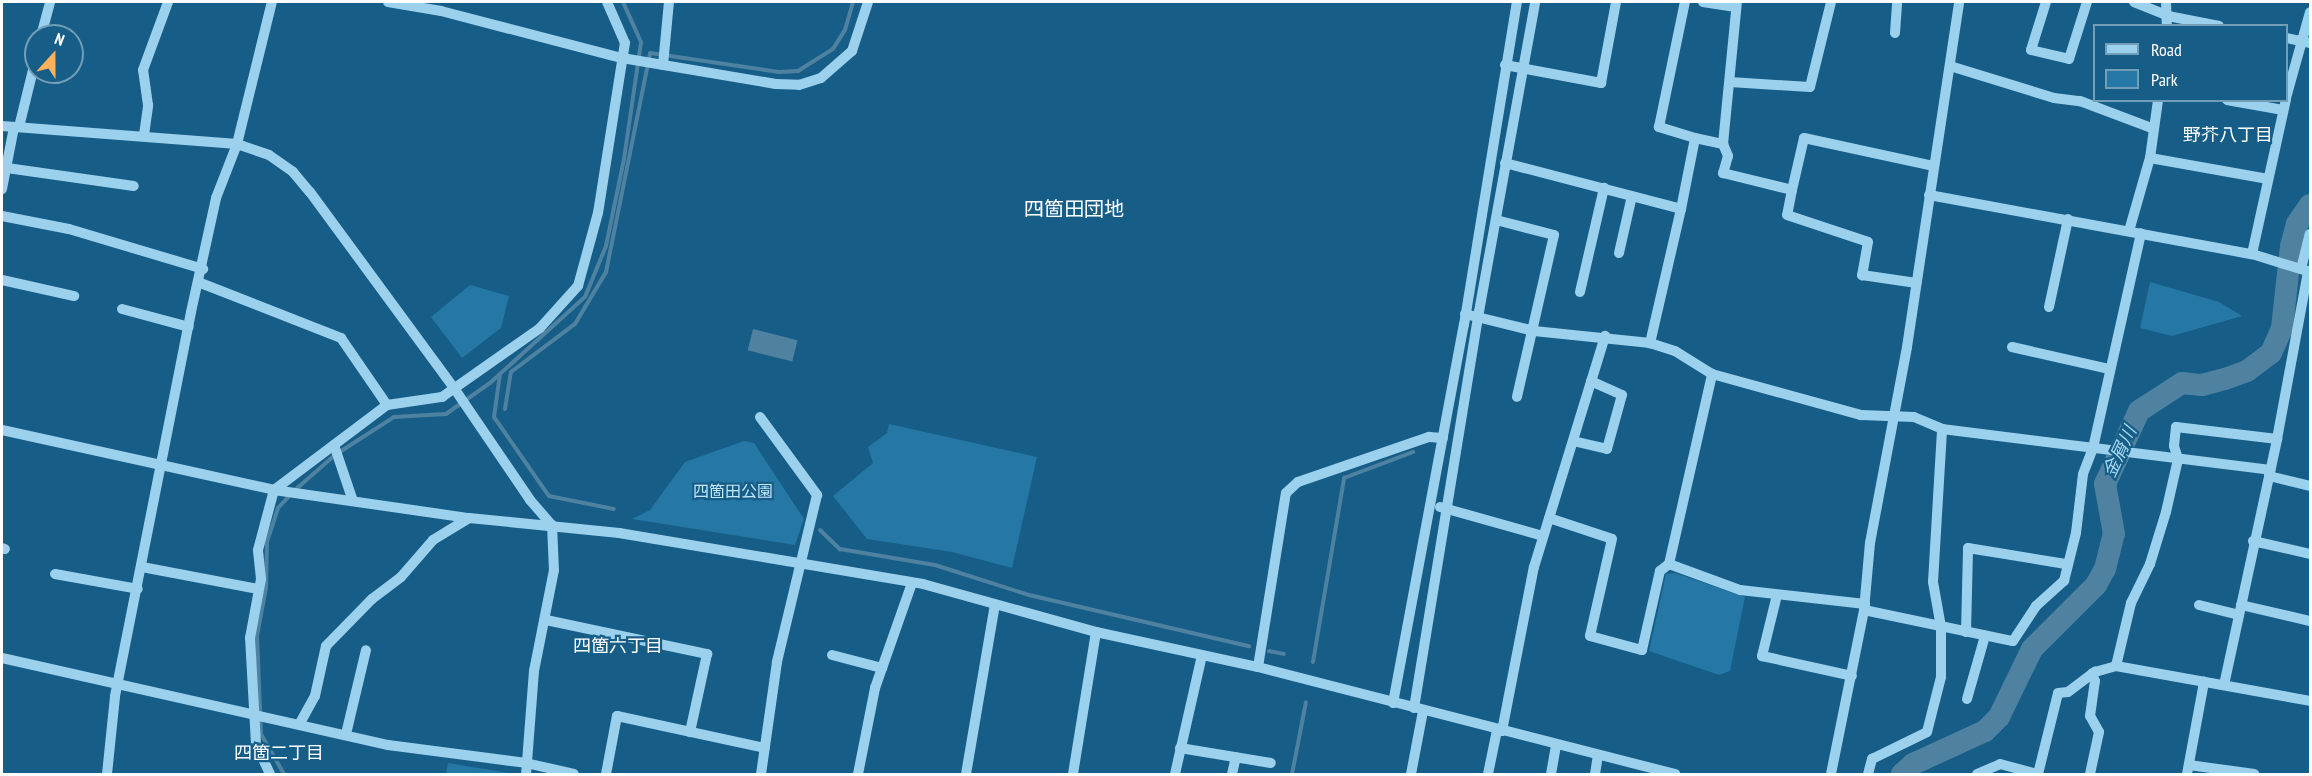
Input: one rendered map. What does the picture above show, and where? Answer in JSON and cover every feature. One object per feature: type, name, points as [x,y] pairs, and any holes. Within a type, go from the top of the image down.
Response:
[{"type":"street","points":[[44,24],[50,2]]},
{"type":"street","points":[[144,135],[148,105],[143,70],[168,2]]},
{"type":"street","points":[[107,774],[117,686],[198,282],[203,269],[216,198],[237,144],[272,2]]},
{"type":"street","points":[[388,2],[441,11],[626,59],[776,84],[799,85],[821,78],[852,51],[868,2]]},
{"type":"street","points":[[270,774],[256,744],[250,638],[258,589],[258,550],[277,490],[387,405],[442,397],[457,392],[540,328],[578,286],[598,213],[626,59],[626,43],[607,2]]},
{"type":"street","points":[[663,65],[669,2]]},
{"type":"street","points":[[1393,703],[1465,314],[1516,2]]},
{"type":"street","points":[[1411,774],[1446,509],[1535,2]]},
{"type":"street","points":[[1505,65],[1601,83],[1616,2]]},
{"type":"street","points":[[1684,2],[1659,127],[1723,144]]},
{"type":"street","points":[[1703,2],[1737,4],[1723,144],[1728,156],[1723,172],[1792,190]]},
{"type":"street","points":[[1730,82],[1810,87],[1831,2]]},
{"type":"street","points":[[1894,33],[1897,2]]},
{"type":"street","points":[[1831,774],[1852,676],[1864,607],[1870,543],[1896,416],[1959,2]]},
{"type":"street","points":[[2046,2],[2031,50],[2069,59],[2087,2]]},
{"type":"street","points":[[2134,2],[2168,21],[2199,24]]},
{"type":"street","points":[[2166,2],[2168,21]]},
{"type":"street","points":[[2288,95],[2307,42],[2310,12]]},
{"type":"street","points":[[2288,38],[2307,42]]},
{"type":"street","points":[[1950,66],[2054,98],[2080,100],[2154,129]]},
{"type":"street","points":[[2,189],[28,84]]},
{"type":"street","points":[[2128,231],[2150,158],[2158,102]]},
{"type":"street","points":[[2252,254],[2285,103],[2266,102]]},
{"type":"street","points":[[2,126],[144,135],[237,144],[269,155],[293,172],[457,392],[530,500],[552,525],[554,570],[546,620],[534,671],[526,774]]},
{"type":"street","points":[[1650,343],[1695,138]]},
{"type":"street","points":[[1916,283],[1862,275],[1868,242],[1787,215],[1804,138],[1933,166]]},
{"type":"street","points":[[2150,158],[2268,179]]},
{"type":"street","points":[[1505,163],[1681,209]]},
{"type":"street","points":[[7,168],[134,186]]},
{"type":"street","points":[[1580,292],[1604,188]]},
{"type":"street","points":[[1929,195],[2252,254],[2304,270]]},
{"type":"street","points":[[1619,253],[1632,196]]},
{"type":"street","points":[[2,216],[69,229],[203,269]]},
{"type":"street","points":[[2049,307],[2068,219]]},
{"type":"street","points":[[1496,220],[1554,236],[1534,331],[1516,397]]},
{"type":"street","points":[[1669,564],[1740,590],[1864,607],[1941,627],[2013,641],[2036,606],[2064,581],[2066,564],[2076,533],[2083,474],[2093,448],[2140,233]]},
{"type":"street","points":[[2224,686],[2253,541],[2277,439],[2310,234]]},
{"type":"street","points":[[2,280],[74,296]]},
{"type":"street","points":[[198,282],[341,338],[387,405]]},
{"type":"street","points":[[122,309],[189,327]]},
{"type":"street","points":[[1465,314],[1534,331],[1605,336],[1650,343],[1675,351],[1712,374],[1862,415],[1914,417],[1942,429],[2269,473],[2310,486]]},
{"type":"street","points":[[1488,774],[1543,536],[1605,336]]},
{"type":"street","points":[[2012,347],[2109,369]]},
{"type":"street","points":[[1549,518],[1612,539],[1590,636],[1642,650],[1660,571],[1669,564],[1712,374]]},
{"type":"street","points":[[1573,441],[1607,449],[1622,395],[1592,381]]},
{"type":"street","points":[[760,417],[817,495],[777,662],[761,774]]},
{"type":"street","points":[[2116,666],[2131,603],[2150,564],[2166,512],[2178,459],[2174,446],[2176,427],[2277,439]]},
{"type":"street","points":[[1868,774],[1872,759],[1926,732],[1941,677],[1941,627],[1933,582],[1942,429]]},
{"type":"street","points":[[2,430],[277,490],[469,518],[552,525],[912,583],[1096,632],[1258,667],[1675,774]]},
{"type":"street","points":[[1258,667],[1286,493],[1298,482],[1429,436],[1443,438]]},
{"type":"street","points":[[334,445],[353,501]]},
{"type":"street","points":[[1431,504],[1543,536]]},
{"type":"street","points":[[300,723],[315,696],[326,646],[372,599],[401,577],[433,540],[469,518]]},
{"type":"street","points":[[2253,541],[2310,554]]},
{"type":"street","points":[[1965,632],[1968,548],[2066,564]]},
{"type":"street","points":[[142,567],[258,589]]},
{"type":"street","points":[[55,574],[138,589]]},
{"type":"street","points":[[858,774],[882,668],[912,583]]},
{"type":"street","points":[[1777,595],[1762,656],[1852,676]]},
{"type":"street","points":[[966,774],[995,604]]},
{"type":"street","points":[[2199,606],[2310,621]]},
{"type":"street","points":[[546,620],[707,654],[690,732]]},
{"type":"street","points":[[1073,774],[1096,632]]},
{"type":"street","points":[[1967,699],[1985,636]]},
{"type":"street","points":[[346,734],[366,650]]},
{"type":"street","points":[[1175,774],[1202,655]]},
{"type":"street","points":[[832,656],[882,668]]},
{"type":"street","points":[[2,658],[117,686],[300,723],[388,745],[526,763],[574,774]]},
{"type":"street","points":[[1977,774],[2000,764],[2037,774],[2058,693],[2068,692],[2092,674],[2116,666],[2310,701]]},
{"type":"street","points":[[2090,774],[2099,732],[2090,716],[2095,681],[2092,674]]},
{"type":"street","points":[[2204,682],[2188,770],[2254,774]]},
{"type":"street","points":[[606,774],[617,716],[765,747]]},
{"type":"street","points":[[1551,774],[1556,745]]},
{"type":"street","points":[[1180,748],[1271,763]]},
{"type":"street","points":[[1595,774],[1598,755]]},
{"type":"street","points":[[1232,774],[1236,757]]},
{"type":"green space","points":[[2150,282],[2219,302],[2242,316],[2172,336],[2140,328]]},
{"type":"green space","points":[[470,285],[509,296],[501,328],[462,358],[431,317]]},
{"type":"green space","points":[[889,424],[1037,457],[1012,568],[952,552],[867,539],[833,496],[873,463],[868,447],[887,433]]},
{"type":"green space","name":"四箇田公園","points":[[744,441],[754,443],[804,519],[795,545],[632,519],[650,510],[685,462]]},
{"type":"green space","points":[[1675,573],[1745,597],[1730,671],[1719,675],[1649,651],[1666,574]]},
{"type":"green space","points":[[448,763],[509,773],[509,774],[446,774]]},
{"type":"shaded area","points":[[753,329],[798,340],[792,361],[748,350]]},
{"type":"waterway","points":[[295,490],[335,455],[394,417],[446,414],[490,383],[585,297],[606,246],[624,159],[641,42],[623,2]]},
{"type":"waterway","points":[[505,409],[511,372],[575,324],[606,272],[650,53],[779,72],[798,71],[833,49],[845,30],[853,2]]},
{"type":"waterway","name":"金屑川","points":[[1902,774],[1913,764],[1985,731],[1999,717],[2032,649],[2096,585],[2105,569],[2114,534],[2105,484],[2139,411],[2182,383],[2202,385],[2225,379],[2247,371],[2271,353],[2282,328],[2291,246],[2297,224],[2310,205]]},
{"type":"waterway","points":[[500,374],[494,417],[549,496],[614,509]]},
{"type":"waterway","points":[[1313,662],[1344,478],[1413,452]]},
{"type":"waterway","points":[[284,774],[261,734],[257,636],[266,588],[267,542],[278,508],[290,495]]},
{"type":"waterway","points":[[820,530],[840,549],[935,565],[1029,595],[1249,646]]},
{"type":"waterway","points":[[1269,651],[1284,654]]},
{"type":"waterway","points":[[1292,774],[1306,702]]},
{"type":"district","name":"野芥八丁目","points":[[2228,135]]},
{"type":"district","name":"四箇田団地","points":[[1074,209]]},
{"type":"district","name":"四箇六丁目","points":[[618,646]]},
{"type":"district","name":"四箇二丁目","points":[[279,753]]}]
